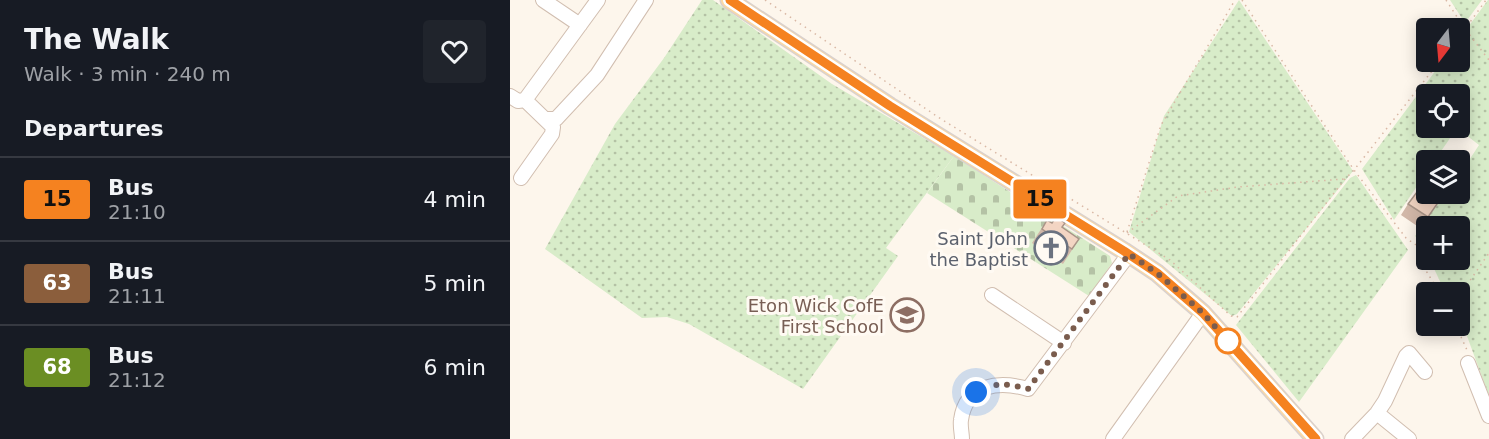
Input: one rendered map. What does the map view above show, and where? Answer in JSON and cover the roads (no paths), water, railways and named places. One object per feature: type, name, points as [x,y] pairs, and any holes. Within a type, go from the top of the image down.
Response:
[{"type":"main road","points":[[729,0],[890,106],[1127,252],[1157,273],[1203,313],[1316,439]]},
{"type":"street","points":[[543,0],[580,25]]},
{"type":"street","points":[[521,178],[552,134],[553,127],[547,119],[515,99],[580,25],[597,0]]},
{"type":"street","points":[[547,119],[556,119],[597,75],[646,0]]},
{"type":"street","points":[[962,439],[961,420],[966,405],[976,392],[994,384],[1011,384],[1028,389],[1064,343],[1127,252]]},
{"type":"street","points":[[992,296],[1064,343]]},
{"type":"street","points":[[1113,439],[1203,313]]},
{"type":"street","points":[[1352,439],[1377,413],[1409,353],[1425,372]]},
{"type":"street","points":[[1468,363],[1489,416]]},
{"type":"street","points":[[1377,413],[1408,439]]},
{"type":"place","name":"Saint John the Baptist","points":[[1051,248]]},
{"type":"place","name":"Eton Wick CofE First School","points":[[907,315]]}]
